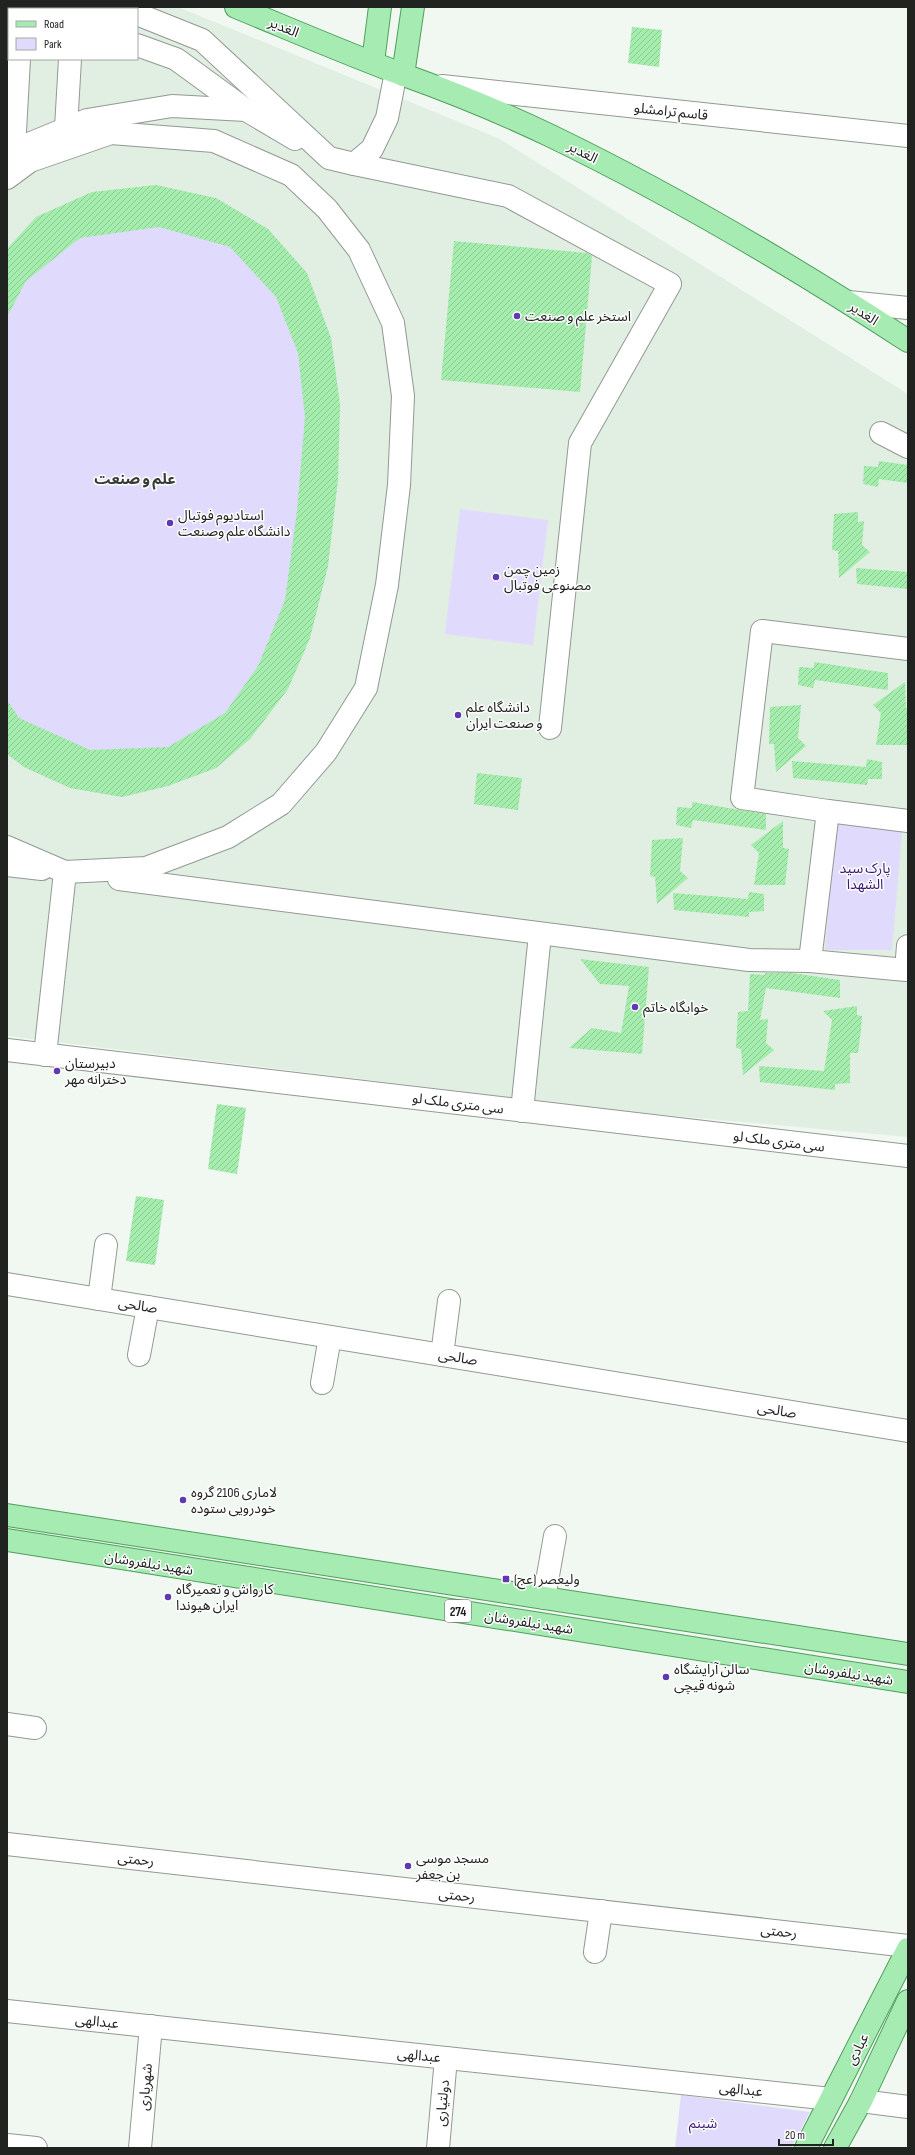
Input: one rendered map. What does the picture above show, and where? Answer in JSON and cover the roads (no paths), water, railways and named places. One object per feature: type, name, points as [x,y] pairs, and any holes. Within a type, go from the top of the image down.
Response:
[{"type":"main road","name":"الغدیر","points":[[236,7],[400,73],[435,85],[550,136],[677,200],[848,302],[908,341]]},
{"type":"main road","points":[[373,62],[380,7]]},
{"type":"main road","points":[[400,73],[413,7]]},
{"type":"main road","name":"شهید نیلفروشان","points":[[7,1515],[908,1654]]},
{"type":"main road","name":"شهید نیلفروشان","points":[[7,1540],[908,1682]]},
{"type":"main road","name":"عبادی","points":[[806,2148],[908,1949]]},
{"type":"main road","name":"عبادی","points":[[835,2148],[861,2101],[908,2001]]},
{"type":"street","points":[[138,14],[202,40],[329,158]]},
{"type":"street","points":[[138,45],[176,59],[246,110],[329,158],[508,196],[670,284],[580,443],[550,728]]},
{"type":"street","points":[[19,60],[10,152],[87,120],[172,106],[246,110]]},
{"type":"street","points":[[66,128],[70,60]]},
{"type":"street","points":[[354,164],[372,149],[387,118],[400,73]]},
{"type":"street","name":"قاسم ترامشلو","points":[[435,85],[908,136]]},
{"type":"street","points":[[7,178],[30,161],[111,133],[214,141],[291,175],[327,208],[359,250],[393,323],[403,396],[399,485],[388,577],[366,688],[326,752],[281,804],[228,838],[146,868],[65,872],[7,847]]},
{"type":"street","points":[[848,302],[908,308]]},
{"type":"street","points":[[881,433],[908,447]]},
{"type":"street","points":[[908,649],[762,630],[742,798],[908,821]]},
{"type":"street","points":[[810,961],[828,811]]},
{"type":"street","points":[[7,865],[749,960],[810,961],[906,970],[908,946]]},
{"type":"street","points":[[45,1055],[65,872]]},
{"type":"street","points":[[522,1111],[540,934]]},
{"type":"street","name":"سی متری ملک لو","points":[[7,1050],[908,1156]]},
{"type":"street","points":[[98,1299],[106,1245]]},
{"type":"street","name":"صالحی","points":[[7,1284],[908,1431]]},
{"type":"street","points":[[442,1355],[449,1301]]},
{"type":"street","points":[[140,1355],[148,1307]]},
{"type":"street","points":[[322,1383],[330,1337]]},
{"type":"street","points":[[544,1598],[555,1536]]},
{"type":"street","points":[[7,1724],[35,1728]]},
{"type":"street","name":"رحمتی","points":[[7,1844],[908,1946]]},
{"type":"street","points":[[595,1952],[601,1911]]},
{"type":"street","name":"عبدالهی","points":[[7,2011],[831,2099]]},
{"type":"street","name":"شهریاری","points":[[140,2148],[151,2026]]},
{"type":"street","name":"دولتیاری","points":[[438,2148],[446,2058]]},
{"type":"street","points":[[861,2101],[908,2107]]},
{"type":"street","points":[[7,2145],[36,2148]]},
{"type":"place","name":"استخر علم و صنعت","points":[[517,316]]},
{"type":"place","name":"استادیوم فوتبال دانشگاه علم وصنعت","points":[[170,523]]},
{"type":"place","name":"زمین چمن مصنوعی فوتبال","points":[[496,577]]},
{"type":"place","name":"دانشگاه علم و صنعت ایران","points":[[458,715]]},
{"type":"place","name":"خوابگاه خاتم","points":[[635,1007]]},
{"type":"place","name":"دبیرستان دخترانه مهر","points":[[57,1071]]},
{"type":"place","name":"لاماری 2106 گروه خودرویی ستوده","points":[[183,1500]]},
{"type":"place","name":"ولیعصر (عج)","points":[[506,1579]]},
{"type":"place","name":"کارواش و تعمیرگاه ایران هیوندا","points":[[168,1597]]},
{"type":"place","name":"سالن آرایشگاه شونه قیچی","points":[[666,1677]]},
{"type":"place","name":"مسجد موسی بن جعفر","points":[[408,1866]]},
{"type":"district","name":"علم و صنعت","points":[[135,479]]},
{"type":"park label","name":"پارک سید الشهدا","points":[[865,876]]},
{"type":"park label","name":"شبنم","points":[[703,2123]]}]
